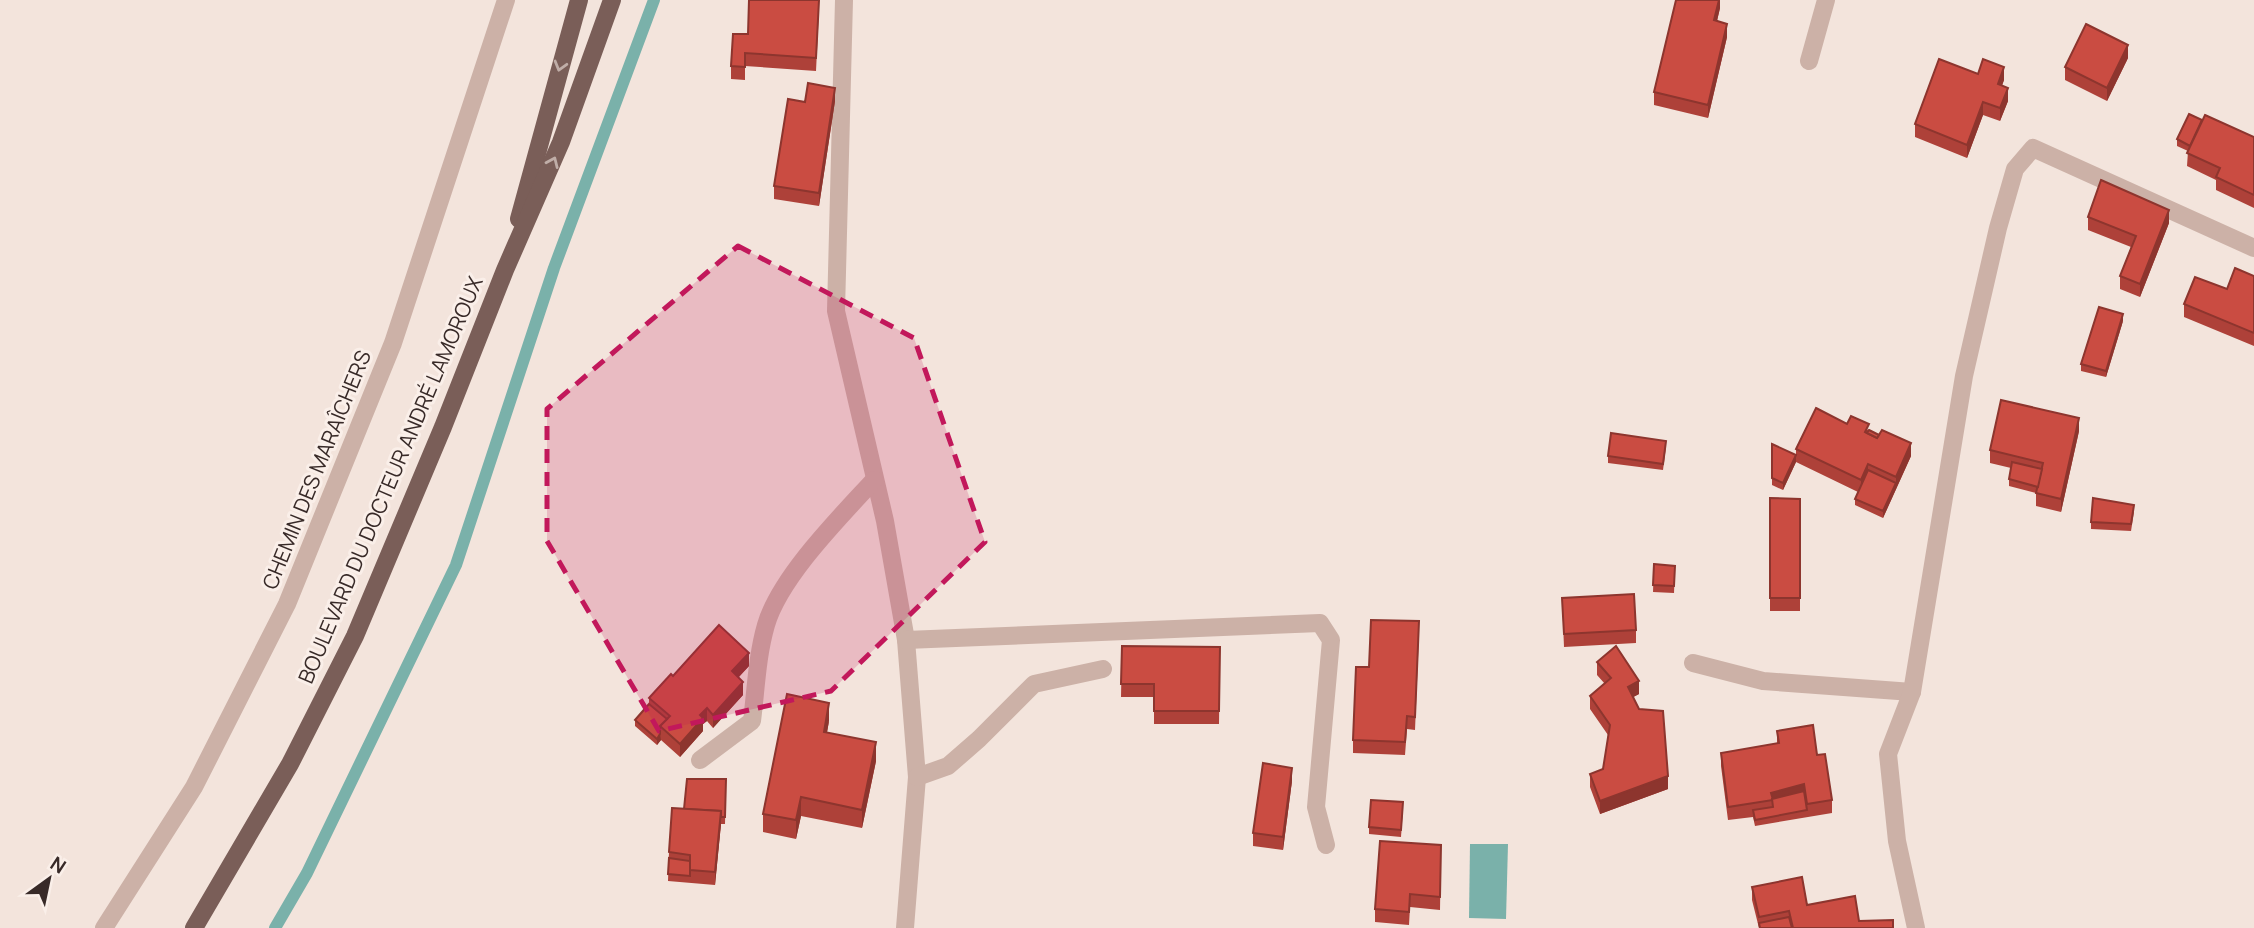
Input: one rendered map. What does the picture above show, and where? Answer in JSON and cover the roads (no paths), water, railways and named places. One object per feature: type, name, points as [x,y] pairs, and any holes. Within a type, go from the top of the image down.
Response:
[{"type":"main road","name":"BOULEVARD DU DOCTEUR ANDRÉ LAMOROUX","points":[[505,270],[579,0]]},
{"type":"main road","name":"BOULEVARD DU DOCTEUR ANDRÉ LAMOROUX","points":[[194,928],[290,764],[355,636],[443,427],[505,270],[561,142],[612,0]]},
{"type":"street","name":"CHEMIN DES MARAÎCHERS","points":[[104,928],[194,787],[287,604],[393,344],[506,0]]},
{"type":"street","points":[[844,0],[835,311],[885,521],[906,639],[918,777],[905,928]]},
{"type":"street","points":[[1809,61],[1826,0]]},
{"type":"street","points":[[1916,928],[1897,841],[1888,754],[1912,692],[1964,376],[1998,228],[2015,169],[2033,148],[2254,248]]},
{"type":"street","points":[[700,760],[752,721],[766,624],[778,600],[790,577],[874,480]]},
{"type":"street","points":[[906,639],[1320,622],[1331,640],[1316,807],[1326,845]]},
{"type":"street","points":[[1693,663],[1763,681],[1912,692]]},
{"type":"street","points":[[918,777],[948,766],[979,740],[1034,684],[1103,669]]},
{"type":"water","points":[[1470,844],[1508,844],[1506,919],[1469,918]]},
{"type":"waterway","points":[[275,928],[307,873],[456,565],[554,268],[654,0]]}]
